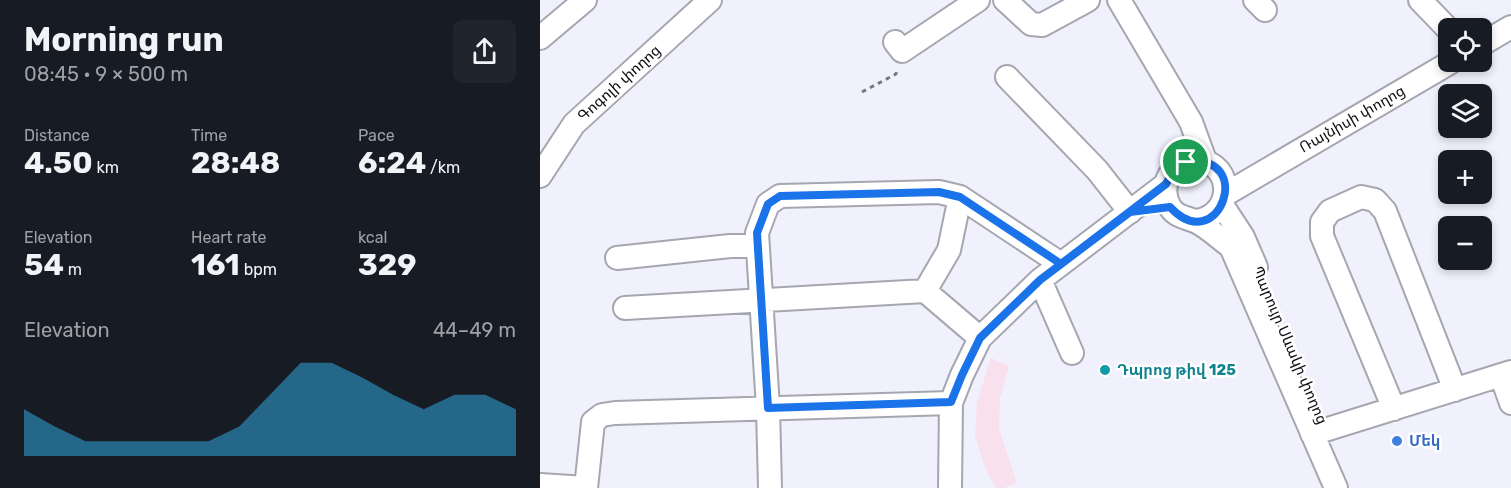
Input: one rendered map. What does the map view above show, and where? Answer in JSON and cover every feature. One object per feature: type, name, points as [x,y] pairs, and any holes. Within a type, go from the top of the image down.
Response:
[{"type":"street","points":[[540,38],[585,0]]},
{"type":"street","name":"Գոգոլի փողոց","points":[[540,176],[574,124],[710,0]]},
{"type":"street","points":[[898,47],[978,0]]},
{"type":"street","points":[[1005,0],[1036,26],[1088,0]]},
{"type":"street","points":[[1119,0],[1191,122],[1212,180],[1216,214],[1197,221]]},
{"type":"street","points":[[1420,0],[1438,19]]},
{"type":"street","points":[[1492,38],[1511,27]]},
{"type":"street","name":"Ռայնիսի փողոց","points":[[1212,180],[1254,176],[1438,70]]},
{"type":"street","points":[[1007,76],[1097,170],[1130,212]]},
{"type":"street","points":[[1130,212],[1170,207],[1165,192],[1166,184],[1173,171],[1212,180]]},
{"type":"street","name":"Պարույր Սևակի փողոց","points":[[1212,180],[1243,237],[1319,432],[1335,488]]},
{"type":"street","points":[[950,488],[951,402],[980,338],[1040,280],[1166,184]]},
{"type":"street","points":[[770,488],[763,302],[757,246],[757,233],[768,204],[780,196],[939,192],[960,197],[1061,264]]},
{"type":"street","points":[[925,291],[949,250],[960,197]]},
{"type":"street","points":[[1394,409],[1322,236],[1322,222],[1330,211],[1361,197],[1375,200],[1385,211],[1455,390]]},
{"type":"street","name":"Պարույր Սևակի փողոց","points":[[1170,207],[1186,220],[1197,221],[1231,247],[1319,432],[1352,488]]},
{"type":"street","points":[[617,258],[730,246],[757,246]]},
{"type":"street","points":[[1040,280],[1072,353]]},
{"type":"street","points":[[625,308],[763,302],[925,291],[980,338]]},
{"type":"street","points":[[1319,432],[1506,374],[1511,403]]},
{"type":"street","points":[[540,485],[586,488],[593,422],[602,415],[615,412],[951,402]]},
{"type":"path","points":[[862,92],[896,74],[898,47]]},
{"type":"shaded area","points":[[991,358],[1009,366],[1000,398],[999,429],[1017,483],[1004,488],[996,488],[986,470],[975,436],[977,402]]},
{"type":"place","name":"Դպրոց թիվ 125","points":[[1105,370]]},
{"type":"place","name":"Մեկ","points":[[1397,441]]},
{"type":"route","points":[[1186,162],[1206,163],[1218,171],[1222,177],[1226,194],[1216,214],[1197,221],[1186,220],[1170,207],[1130,212],[1040,280],[980,338],[951,402],[768,408],[757,233],[768,204],[780,196],[939,192],[960,197],[1061,264],[1166,184],[1173,171],[1186,162]]}]
